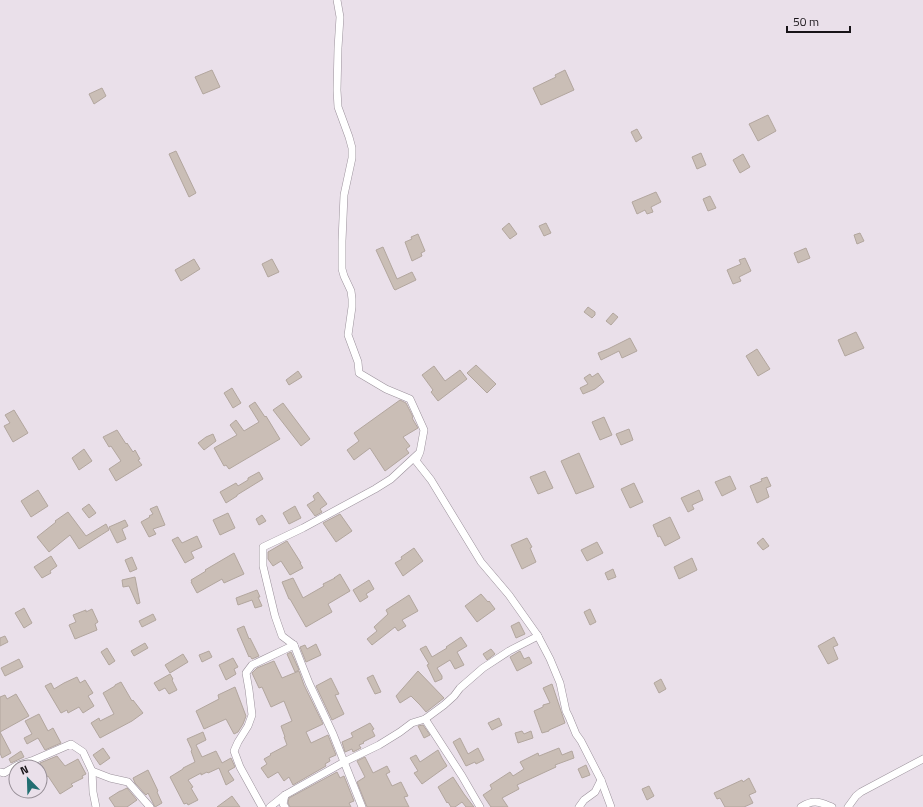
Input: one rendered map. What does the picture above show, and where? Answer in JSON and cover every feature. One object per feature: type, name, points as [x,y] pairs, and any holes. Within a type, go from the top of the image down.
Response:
[{"type":"street","points":[[338,0],[340,17],[338,48],[338,107],[352,148],[352,158],[344,195],[342,268],[351,291],[352,307],[348,335],[358,362],[359,373],[386,390],[410,399],[424,430],[420,452],[416,461],[431,480],[481,562],[509,595],[538,636],[550,658],[560,683],[566,711],[576,734],[601,780],[611,807]]},
{"type":"street","points":[[362,807],[333,734],[309,683],[294,645],[282,636],[275,616],[263,566],[264,547],[303,528],[375,489],[391,479],[420,452]]},
{"type":"street","points":[[270,807],[286,795],[344,762],[384,742],[412,723],[425,719],[444,705],[460,688],[483,668],[509,651],[538,636]]},
{"type":"street","points":[[262,807],[240,767],[234,751],[248,726],[252,715],[246,673],[252,665],[294,645]]},
{"type":"street","points":[[425,719],[480,807]]},
{"type":"street","points":[[0,772],[4,773],[18,764],[34,760],[71,744],[83,752],[92,771],[96,807]]},
{"type":"street","points":[[848,807],[861,792],[923,759]]},
{"type":"street","points":[[92,771],[110,778],[128,782],[150,807]]},
{"type":"street","points":[[579,807],[584,800],[595,792],[601,780]]},
{"type":"street","points":[[285,807],[283,804],[286,795]]},
{"type":"street","points":[[801,807],[815,802],[832,807]]},
{"type":"building","points":[[212,70],[220,87],[203,94],[195,77]]},
{"type":"building","points":[[565,70],[574,90],[541,105],[533,88],[556,77],[555,75]]},
{"type":"building","points":[[102,88],[106,96],[94,104],[89,94]]},
{"type":"building","points":[[768,115],[776,131],[758,141],[749,124]]},
{"type":"building","points":[[637,129],[642,138],[636,142],[631,132]]},
{"type":"building","points":[[176,151],[196,193],[189,197],[169,154]]},
{"type":"building","points":[[701,153],[706,165],[697,169],[692,157]]},
{"type":"building","points":[[743,154],[750,167],[740,173],[733,160]]},
{"type":"building","points":[[656,192],[661,202],[651,207],[653,212],[647,214],[645,210],[637,214],[632,202]]},
{"type":"building","points":[[710,196],[716,208],[708,211],[703,199]]},
{"type":"building","points":[[509,223],[517,234],[510,239],[502,229]]},
{"type":"building","points":[[546,223],[551,233],[544,236],[539,226]]},
{"type":"building","points":[[860,233],[864,241],[857,244],[854,235]]},
{"type":"building","points":[[418,234],[425,251],[421,253],[422,256],[412,261],[405,242]]},
{"type":"building","points":[[383,247],[397,279],[412,272],[416,280],[395,290],[394,289],[376,250]]},
{"type":"building","points":[[806,248],[810,258],[798,263],[794,253]]},
{"type":"building","points":[[745,258],[751,271],[739,277],[741,281],[733,284],[727,270],[741,264],[739,260]]},
{"type":"building","points":[[194,259],[200,269],[181,281],[175,270]]},
{"type":"building","points":[[272,259],[279,272],[268,277],[262,264]]},
{"type":"building","points":[[588,307],[595,312],[595,315],[592,318],[584,312]]},
{"type":"building","points":[[613,313],[618,317],[611,325],[606,321]]},
{"type":"building","points":[[856,332],[864,348],[845,356],[838,340]]},
{"type":"building","points":[[630,338],[637,351],[622,358],[619,351],[601,360],[598,353]]},
{"type":"building","points":[[757,349],[770,369],[758,376],[746,356]]},
{"type":"building","points":[[476,365],[496,384],[487,393],[467,373]]},
{"type":"building","points":[[434,366],[445,381],[460,370],[467,379],[438,401],[431,392],[433,390],[422,375]]},
{"type":"building","points":[[298,371],[302,377],[289,385],[286,380]]},
{"type":"building","points":[[598,373],[604,382],[595,389],[583,394],[580,388],[588,384],[584,378],[590,374],[592,377]]},
{"type":"building","points":[[232,388],[241,403],[233,408],[224,393]]},
{"type":"building","points":[[400,400],[406,403],[418,428],[403,437],[410,446],[406,449],[409,453],[385,471],[370,448],[354,460],[347,450],[359,441],[354,433]]},
{"type":"building","points":[[255,402],[265,417],[266,416],[280,439],[229,469],[226,465],[224,466],[214,448],[237,435],[230,425],[236,420],[244,431],[259,422],[249,406]]},
{"type":"building","points":[[283,403],[310,439],[301,446],[273,410]]},
{"type":"building","points":[[14,410],[28,433],[13,442],[4,426],[10,423],[5,415]]},
{"type":"building","points":[[604,417],[612,435],[600,440],[592,422]]},
{"type":"building","points":[[629,429],[633,440],[621,445],[616,434]]},
{"type":"building","points":[[117,430],[133,452],[135,450],[140,459],[138,460],[142,465],[116,481],[109,469],[121,461],[103,437]]},
{"type":"building","points":[[213,434],[216,441],[204,450],[198,443]]},
{"type":"building","points":[[84,449],[92,461],[79,470],[72,458]]},
{"type":"building","points":[[579,453],[594,487],[576,494],[561,461]]},
{"type":"building","points":[[545,471],[553,488],[538,494],[530,477]]},
{"type":"building","points":[[259,472],[263,479],[226,503],[220,492],[236,483],[238,486]]},
{"type":"building","points":[[730,476],[736,489],[722,496],[715,482]]},
{"type":"building","points":[[767,477],[771,486],[766,488],[769,497],[757,503],[750,486]]},
{"type":"building","points":[[634,483],[643,502],[630,508],[621,489]]},
{"type":"building","points":[[38,490],[48,506],[31,517],[21,501]]},
{"type":"building","points":[[699,490],[703,500],[692,505],[694,509],[688,512],[681,498]]},
{"type":"building","points":[[318,492],[327,504],[320,509],[322,512],[315,516],[307,505],[315,500],[313,496]]},
{"type":"building","points":[[89,504],[96,513],[89,518],[82,509]]},
{"type":"building","points":[[157,506],[165,525],[153,529],[156,534],[149,537],[141,522],[153,514],[150,509]]},
{"type":"building","points":[[295,506],[301,518],[289,524],[283,513]]},
{"type":"building","points":[[68,512],[86,536],[106,524],[109,530],[79,549],[70,535],[49,552],[37,537]]},
{"type":"building","points":[[228,513],[235,528],[220,535],[213,520]]},
{"type":"building","points":[[340,514],[352,531],[336,542],[323,523]]},
{"type":"building","points":[[262,515],[266,521],[259,525],[256,519]]},
{"type":"building","points":[[670,517],[680,538],[665,546],[660,536],[658,537],[653,525]]},
{"type":"building","points":[[125,520],[128,526],[122,529],[126,539],[117,543],[109,527]]},
{"type":"building","points":[[197,536],[202,547],[191,552],[194,558],[185,563],[172,540],[178,537],[182,543]]},
{"type":"building","points":[[527,538],[532,547],[530,548],[536,562],[522,569],[511,545]]},
{"type":"building","points":[[763,538],[769,546],[763,550],[757,543]]},
{"type":"building","points":[[287,541],[303,568],[290,575],[281,561],[273,566],[268,559],[268,552]]},
{"type":"building","points":[[597,542],[603,553],[587,561],[581,550]]},
{"type":"building","points":[[414,548],[423,561],[403,576],[395,563]]},
{"type":"building","points":[[234,553],[244,574],[224,583],[222,579],[197,593],[191,580]]},
{"type":"building","points":[[51,556],[57,566],[50,571],[51,573],[42,578],[34,567]]},
{"type":"building","points":[[132,557],[137,569],[130,572],[125,560]]},
{"type":"building","points":[[692,558],[697,570],[679,579],[674,567]]},
{"type":"building","points":[[613,569],[616,577],[608,580],[605,573]]},
{"type":"building","points":[[340,574],[350,591],[328,604],[332,612],[306,627],[289,599],[282,582],[293,578],[303,598],[324,586],[323,584]]},
{"type":"building","points":[[135,577],[140,603],[137,604],[129,586],[123,587],[122,580]]},
{"type":"building","points":[[369,580],[374,589],[366,594],[368,597],[360,602],[353,590]]},
{"type":"building","points":[[257,590],[262,606],[255,608],[252,600],[238,605],[236,598]]},
{"type":"building","points":[[481,594],[495,609],[477,622],[465,606]]},
{"type":"building","points":[[409,595],[418,611],[402,620],[406,626],[398,631],[395,627],[372,645],[367,639],[377,631],[374,627],[388,614],[386,610]]},
{"type":"building","points":[[24,608],[32,623],[24,628],[15,613]]},
{"type":"building","points":[[92,609],[98,622],[95,624],[97,630],[75,639],[69,625],[76,622],[73,615]]},
{"type":"building","points":[[590,609],[596,622],[590,625],[584,612]]},
{"type":"building","points":[[153,614],[156,620],[142,627],[139,621]]},
{"type":"building","points":[[519,622],[525,634],[516,638],[511,626]]},
{"type":"building","points":[[244,626],[249,639],[250,638],[259,656],[252,659],[250,656],[249,657],[237,629]]},
{"type":"building","points":[[5,636],[8,642],[0,646],[0,638]]},
{"type":"building","points":[[461,637],[467,646],[457,652],[464,665],[455,669],[450,660],[437,668],[442,676],[442,679],[435,682],[427,665],[429,664],[420,649],[426,646],[432,657]]},
{"type":"building","points":[[834,637],[838,645],[833,647],[838,659],[828,664],[818,646]]},
{"type":"building","points":[[145,643],[148,648],[134,656],[131,651]]},
{"type":"building","points":[[316,644],[321,655],[306,662],[300,647],[305,645],[307,649]]},
{"type":"building","points":[[107,648],[115,661],[109,665],[101,652]]},
{"type":"building","points":[[491,649],[495,654],[487,660],[483,654]]},
{"type":"building","points":[[209,651],[212,657],[202,662],[199,655]]},
{"type":"building","points":[[520,651],[524,659],[529,657],[532,663],[517,671],[510,657]]},
{"type":"building","points":[[291,652],[299,670],[295,672],[287,654]]},
{"type":"building","points":[[183,654],[188,662],[170,673],[165,665]]},
{"type":"building","points":[[233,658],[238,667],[234,669],[236,674],[226,680],[219,665]]},
{"type":"building","points":[[19,659],[23,667],[5,676],[1,668]]},
{"type":"building","points":[[274,661],[282,678],[299,671],[304,685],[323,724],[306,732],[311,743],[328,735],[336,755],[329,758],[330,761],[325,764],[326,766],[293,785],[289,777],[284,781],[278,772],[268,778],[261,768],[267,764],[264,759],[287,745],[281,726],[292,721],[284,701],[271,707],[262,687],[259,688],[252,673],[257,668]]},
{"type":"building","points":[[418,671],[444,698],[426,712],[411,696],[400,703],[396,696]]},
{"type":"building","points":[[170,674],[177,690],[169,694],[165,688],[159,691],[154,683]]},
{"type":"building","points":[[373,675],[381,692],[375,694],[367,678]]},
{"type":"building","points":[[77,677],[80,683],[85,680],[93,693],[88,696],[94,706],[83,713],[79,707],[68,713],[67,710],[61,713],[45,686],[51,683],[54,689]]},
{"type":"building","points":[[331,678],[339,694],[335,695],[344,714],[332,720],[316,686]]},
{"type":"building","points":[[661,679],[666,689],[659,693],[654,683]]},
{"type":"building","points":[[121,682],[132,701],[133,700],[143,713],[132,721],[100,738],[91,723],[99,718],[100,721],[114,714],[103,693]]},
{"type":"building","points":[[552,684],[565,723],[542,733],[534,711],[543,707],[543,705],[550,703],[543,688]]},
{"type":"building","points":[[235,687],[246,716],[238,732],[234,734],[226,719],[204,729],[196,711],[219,699],[218,695]]},
{"type":"building","points":[[16,694],[29,716],[0,732],[0,697],[5,695],[7,699]]},
{"type":"building","points":[[39,714],[48,731],[53,728],[61,743],[45,750],[38,738],[27,744],[24,738],[32,734],[25,721]]},
{"type":"building","points":[[499,718],[502,725],[492,730],[488,723]]},
{"type":"building","points":[[370,723],[374,729],[372,730],[375,736],[359,745],[361,748],[353,752],[352,749],[345,752],[342,742],[353,737],[351,733]]},
{"type":"building","points":[[423,725],[430,735],[424,738],[418,726]]},
{"type":"building","points":[[522,731],[524,734],[531,731],[533,738],[518,743],[515,733]]},
{"type":"building","points":[[0,732],[11,753],[2,758],[0,753]]},
{"type":"building","points":[[203,732],[206,740],[196,745],[202,757],[216,751],[222,763],[231,758],[235,767],[228,771],[234,780],[226,785],[219,768],[201,775],[201,773],[188,780],[193,787],[191,788],[198,800],[188,805],[187,803],[184,804],[170,777],[195,762],[187,739]]},
{"type":"building","points":[[460,738],[468,754],[478,748],[484,760],[476,764],[475,762],[466,766],[453,742]]},
{"type":"building","points":[[103,748],[110,758],[100,765],[93,755]]},
{"type":"building","points":[[559,748],[562,755],[572,751],[574,758],[555,765],[556,767],[517,785],[519,789],[502,798],[508,807],[491,807],[483,795],[492,789],[490,785],[510,772],[513,776],[524,769],[520,762],[538,753],[539,756]]},
{"type":"building","points":[[438,750],[447,766],[422,784],[414,773],[418,771],[410,758],[416,755],[420,762]]},
{"type":"building","points":[[21,751],[24,757],[20,759],[9,759]]},
{"type":"building","points":[[57,756],[65,766],[78,759],[86,774],[82,776],[83,778],[71,784],[73,786],[60,794],[48,776],[48,760]]},
{"type":"building","points":[[365,757],[373,773],[387,766],[390,772],[386,774],[392,786],[401,782],[408,796],[404,797],[409,807],[367,807],[357,782],[365,777],[357,761]]},
{"type":"building","points":[[586,765],[590,775],[582,778],[578,769]]},
{"type":"building","points":[[148,770],[162,803],[155,807],[148,793],[146,795],[135,783],[133,778]]},
{"type":"building","points":[[337,772],[340,778],[344,776],[354,801],[349,803],[351,807],[290,807],[288,803],[289,798]]},
{"type":"building","points":[[453,777],[474,807],[466,807],[462,802],[455,807],[451,807],[448,802],[447,803],[438,787]]},
{"type":"building","points":[[749,778],[756,792],[749,795],[753,803],[744,807],[725,807],[720,798],[717,799],[714,793],[742,780],[743,782]]},
{"type":"building","points":[[649,786],[654,796],[647,800],[642,789]]},
{"type":"building","points":[[127,788],[137,800],[127,807],[115,807],[109,798]]},
{"type":"building","points":[[232,796],[240,807],[217,807]]}]
